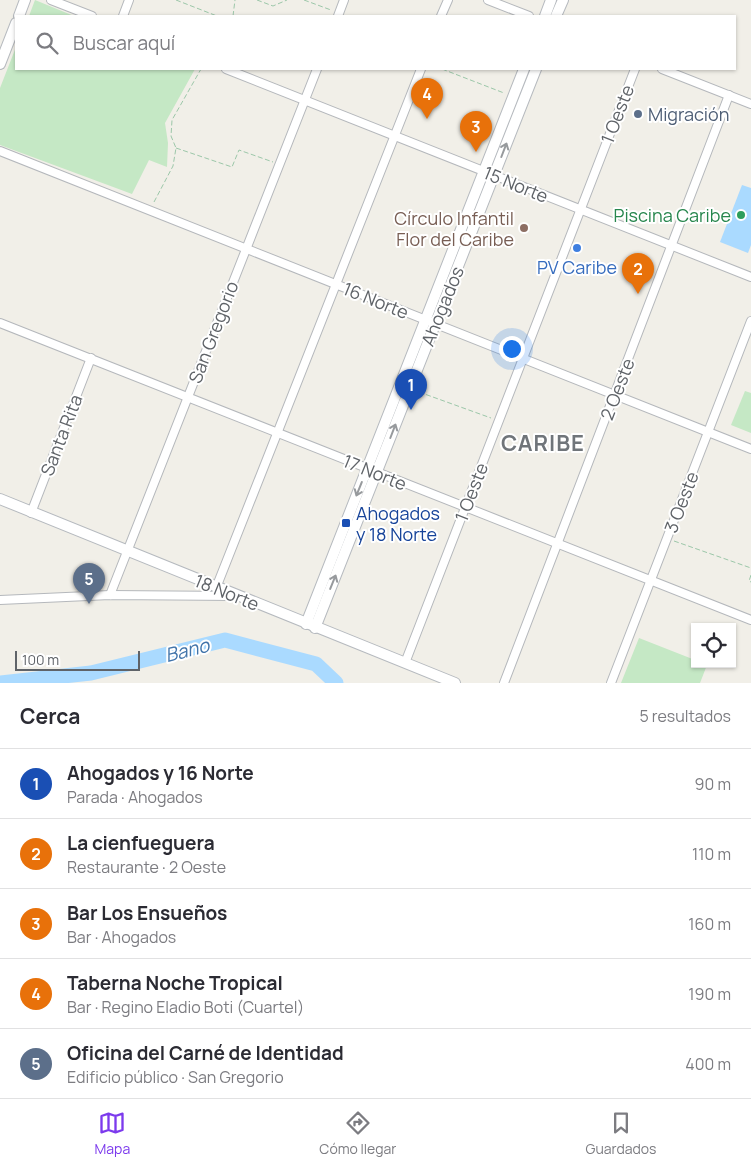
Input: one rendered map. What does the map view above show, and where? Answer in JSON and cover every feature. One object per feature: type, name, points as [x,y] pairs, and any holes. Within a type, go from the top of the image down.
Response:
[{"type":"main road","points":[[19,15],[25,0]]},
{"type":"main road","points":[[545,15],[551,0]]},
{"type":"main road","points":[[556,15],[563,0]]},
{"type":"main road","points":[[0,64],[15,26]]},
{"type":"main road","name":"Ahogados","points":[[489,173],[524,70]]},
{"type":"main road","name":"Ahogados","points":[[310,626],[367,468],[430,322],[489,173],[536,70]]},
{"type":"main road","name":"Ahogados","points":[[310,626],[378,472],[409,389],[430,322]]},
{"type":"main road","name":"18 Norte","points":[[0,499],[235,596],[455,683]]},
{"type":"street","points":[[50,0],[89,15]]},
{"type":"street","points":[[123,15],[129,0]]},
{"type":"street","points":[[338,14],[344,0]]},
{"type":"street","points":[[441,15],[448,0]]},
{"type":"street","points":[[488,0],[526,15]]},
{"type":"street","name":"15 Norte","points":[[229,70],[751,276]]},
{"type":"street","name":"San Gregorio","points":[[110,595],[317,70]]},
{"type":"street","points":[[216,588],[421,70]]},
{"type":"street","name":"1 Oeste","points":[[405,663],[635,70]]},
{"type":"street","points":[[665,70],[751,104]]},
{"type":"street","name":"2 Oeste","points":[[504,683],[729,95]]},
{"type":"street","name":"16 Norte","points":[[0,151],[751,449]]},
{"type":"street","name":"3 Oeste","points":[[611,683],[751,321]]},
{"type":"street","name":"17 Norte","points":[[0,322],[751,620]]},
{"type":"street","name":"Santa Rita","points":[[31,513],[91,358]]},
{"type":"street","points":[[0,600],[110,595],[235,596]]},
{"type":"path","points":[[176,0],[214,15]]},
{"type":"path","points":[[233,15],[235,0]]},
{"type":"path","points":[[257,0],[273,6],[287,0]]},
{"type":"path","points":[[304,0],[338,14]]},
{"type":"path","points":[[151,210],[173,166],[176,148],[170,136],[172,120],[200,70]]},
{"type":"path","points":[[445,70],[513,97]]},
{"type":"path","points":[[176,148],[232,167],[239,150],[279,164]]},
{"type":"path","points":[[409,389],[498,421]]},
{"type":"path","points":[[667,539],[751,568]]},
{"type":"path","points":[[751,575],[749,582],[751,582]]},
{"type":"green space","points":[[35,0],[72,15],[29,15]]},
{"type":"green space","points":[[15,50],[15,70],[194,70],[165,123],[168,143],[167,167],[149,160],[132,194],[0,145],[0,88]]},
{"type":"green space","points":[[745,391],[751,393],[751,433],[731,425]]},
{"type":"green space","points":[[639,638],[691,658],[691,668],[706,668],[700,683],[621,683]]},
{"type":"water","name":"Piscina Caribe","points":[[742,185],[751,188],[751,245],[748,253],[720,242]]},
{"type":"waterway","name":"Bano","points":[[0,683],[91,673],[225,640],[316,664],[336,683]]},
{"type":"place","name":"Migración","points":[[638,114]]},
{"type":"place","name":"Taberna Noche Tropical","points":[[427,119]]},
{"type":"place","name":"Bar Los Ensueños","points":[[476,152]]},
{"type":"place","name":"Piscina Caribe","points":[[741,215]]},
{"type":"place","name":"Círculo Infantil Flor del Caribe","points":[[524,228]]},
{"type":"place","name":"PV Caribe","points":[[577,248]]},
{"type":"place","name":"La cienfueguera","points":[[638,294]]},
{"type":"place","name":"Ahogados y 16 Norte","points":[[411,410]]},
{"type":"place","name":"Ahogados y 18 Norte","points":[[346,523]]},
{"type":"place","name":"Oficina del Carné de Identidad","points":[[89,604]]},
{"type":"district","name":"CARIBE","points":[[543,443]]}]
